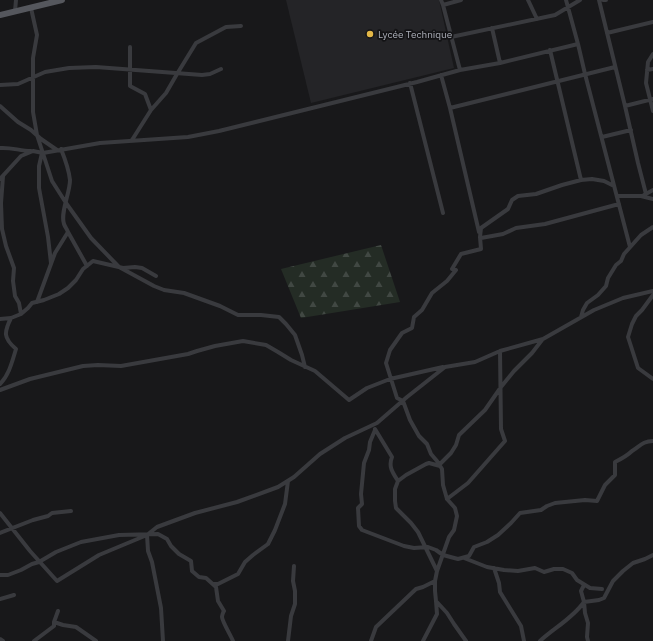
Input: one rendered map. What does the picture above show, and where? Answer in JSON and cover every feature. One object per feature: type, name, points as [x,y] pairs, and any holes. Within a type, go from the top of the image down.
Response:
[{"type":"main road","points":[[0,15],[62,0]]},
{"type":"street","points":[[15,11],[16,0]]},
{"type":"street","points":[[460,70],[442,2],[461,0]]},
{"type":"street","points":[[528,0],[537,18]]},
{"type":"street","points":[[566,0],[630,247]]},
{"type":"street","points":[[451,37],[555,15],[580,0]]},
{"type":"street","points":[[598,0],[646,194]]},
{"type":"street","points":[[31,8],[37,35],[33,58],[33,112],[37,136],[52,181],[91,238],[119,267],[154,286],[164,290],[184,293],[220,306],[238,315],[279,317],[295,335],[305,367]]},
{"type":"street","points":[[607,33],[653,22]]},
{"type":"street","points":[[132,140],[151,110],[166,93],[196,43],[226,27],[241,26]]},
{"type":"street","points":[[492,28],[500,62]]},
{"type":"street","points":[[0,148],[8,147],[25,152],[42,153],[100,142],[188,137],[219,131],[460,70],[578,44]]},
{"type":"street","points":[[130,48],[130,86],[145,94],[151,110]]},
{"type":"street","points":[[550,50],[581,180]]},
{"type":"street","points":[[653,54],[648,62],[646,84],[652,99],[653,111]]},
{"type":"street","points":[[450,108],[615,66]]},
{"type":"street","points":[[0,85],[18,84],[45,72],[69,68],[96,67],[202,75],[210,74],[221,69]]},
{"type":"street","points":[[647,70],[653,69]]},
{"type":"street","points":[[441,75],[484,251]]},
{"type":"street","points":[[410,83],[443,213]]},
{"type":"street","points":[[625,106],[652,99]]},
{"type":"street","points":[[0,106],[18,122],[59,150],[66,163],[70,178],[63,212],[63,223],[87,266]]},
{"type":"street","points":[[602,137],[631,130]]},
{"type":"street","points":[[21,314],[13,281],[14,268],[2,229],[2,178],[21,156],[33,152]]},
{"type":"street","points":[[42,153],[39,166],[39,188],[48,237],[51,264]]},
{"type":"street","points":[[423,641],[437,614],[434,580],[449,537],[454,530],[457,516],[455,508],[447,499],[443,484],[442,469],[431,454],[427,444],[419,436],[410,420],[403,401],[397,398],[386,363],[390,350],[402,333],[412,328],[414,316],[422,310],[432,292],[447,281],[456,270],[452,268],[461,254],[481,249],[481,228],[508,209],[512,200],[518,196],[536,194],[581,180],[592,179],[604,181],[614,186]]},
{"type":"street","points":[[641,196],[653,190]]},
{"type":"street","points":[[617,196],[641,196],[653,199]]},
{"type":"street","points":[[481,238],[503,234],[516,228],[546,224],[619,204]]},
{"type":"street","points":[[581,318],[587,303],[598,295],[606,286],[608,278],[616,265],[621,261],[624,254],[641,235],[653,227]]},
{"type":"street","points":[[37,302],[55,253],[68,232]]},
{"type":"street","points":[[0,319],[12,318],[21,314],[32,303],[59,294],[68,288],[76,280],[82,269],[93,261],[123,268],[142,268],[156,276]]},
{"type":"street","points":[[0,390],[30,378],[83,366],[121,366],[188,354],[215,346],[243,341],[266,345],[291,360],[315,371],[349,400],[368,388],[390,379],[418,372],[475,362],[500,351],[543,339],[594,310],[624,298],[653,291]]},
{"type":"street","points":[[653,295],[636,316],[628,337],[638,368],[653,379]]},
{"type":"street","points":[[0,384],[10,369],[16,350],[10,344],[6,335],[6,328],[12,318]]},
{"type":"street","points":[[440,466],[456,445],[459,435],[485,410],[501,387],[543,339]]},
{"type":"street","points":[[447,499],[468,483],[505,442],[501,429],[500,351]]},
{"type":"street","points":[[0,513],[39,562],[57,581],[99,555],[147,535],[157,527],[195,513],[237,502],[288,481],[320,454],[345,438],[377,423],[445,367]]},
{"type":"street","points":[[372,425],[392,458],[390,468],[398,481]]},
{"type":"street","points":[[375,430],[370,442],[370,450],[364,463],[362,504],[358,508],[359,526],[362,530],[404,546],[414,548],[428,547],[436,550],[442,556],[458,559],[469,556],[474,547],[487,542],[498,535],[520,513],[541,510],[555,503],[586,500],[597,501],[605,485],[615,475],[615,462],[632,452],[637,446],[653,441]]},
{"type":"street","points":[[437,571],[418,532],[396,508],[395,488],[398,481],[426,464],[429,463],[440,466]]},
{"type":"street","points":[[214,584],[218,584],[238,574],[245,562],[268,544],[285,504],[288,481]]},
{"type":"street","points":[[0,533],[33,520],[48,516],[52,513],[71,511]]},
{"type":"street","points":[[0,575],[8,575],[21,570],[56,552],[81,542],[119,535],[158,534],[166,539],[179,554],[191,561],[192,571],[199,577],[206,578],[214,584],[216,587],[218,601],[224,611],[222,616],[223,622],[233,641]]},
{"type":"street","points":[[147,535],[148,551],[152,562],[161,608],[163,641]]},
{"type":"street","points":[[540,641],[575,613],[584,602],[604,598],[613,581],[633,563],[653,555]]},
{"type":"street","points":[[463,558],[487,567],[504,570],[518,571],[535,568],[544,572],[554,568],[563,569],[572,572],[577,580],[590,588],[602,589]]},
{"type":"street","points":[[288,641],[291,616],[295,604],[293,581],[294,566]]},
{"type":"street","points":[[494,568],[499,583],[500,592],[521,626],[524,641]]},
{"type":"street","points":[[371,641],[376,628],[416,589],[423,587],[434,580]]},
{"type":"street","points":[[584,584],[581,591],[588,623],[588,641]]},
{"type":"street","points":[[0,599],[14,595]]},
{"type":"street","points":[[436,601],[447,613],[466,641]]},
{"type":"street","points":[[34,641],[54,626],[58,611]]},
{"type":"street","points":[[54,622],[76,627],[96,641]]},
{"type":"shaded area","name":"Lycée Technique","points":[[286,0],[439,0],[454,68],[311,103]]},
{"type":"green space","points":[[381,245],[400,302],[301,318],[281,269]]},
{"type":"place","name":"Lycée Technique","points":[[370,34]]}]
